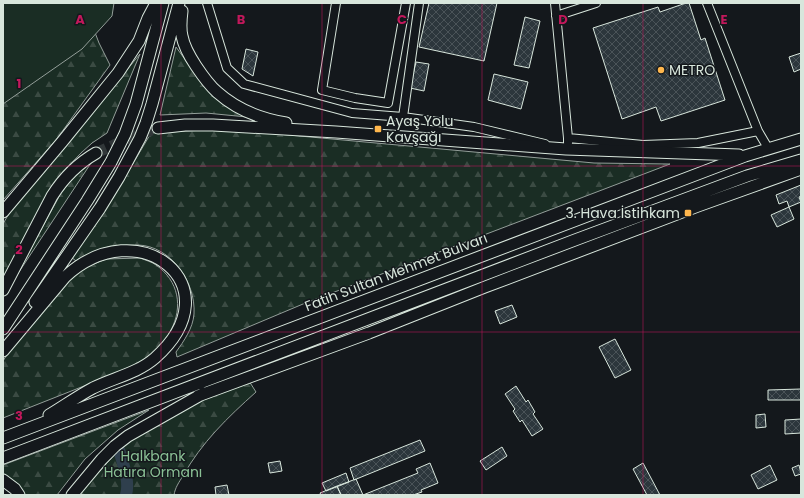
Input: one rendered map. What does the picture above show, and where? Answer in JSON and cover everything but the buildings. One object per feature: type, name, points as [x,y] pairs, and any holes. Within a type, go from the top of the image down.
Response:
[{"type":"highway","points":[[3,212],[118,73],[139,41],[156,3]]},
{"type":"highway","points":[[3,330],[87,201],[125,134],[136,104],[163,3]]},
{"type":"highway","points":[[3,350],[100,208],[140,138],[152,104],[179,3]]},
{"type":"highway","points":[[183,3],[181,30],[185,46],[204,78],[216,92],[252,114],[270,120],[336,132]]},
{"type":"highway","points":[[158,128],[185,125],[213,125],[744,156]]},
{"type":"highway","name":"Fatih Sultan Mehmet Bulvarı","points":[[3,438],[744,156],[801,139]]},
{"type":"highway","points":[[3,290],[59,184],[82,161],[96,153]]},
{"type":"highway","points":[[3,458],[583,237],[747,176],[801,160]]},
{"type":"highway","points":[[198,396],[369,333],[485,287],[801,169]]},
{"type":"highway","points":[[3,350],[76,266],[86,260],[102,254],[134,251],[151,255],[163,261],[173,269],[183,288],[185,306],[182,323],[177,333],[155,358],[142,366],[93,388],[24,430]]},
{"type":"highway","points":[[72,495],[107,455],[128,436],[223,382],[275,362],[307,343]]},
{"type":"highway","points":[[3,480],[15,489],[19,495]]},
{"type":"street","points":[[207,3],[227,68],[244,84],[352,113],[474,127],[546,144],[567,145],[698,143],[758,131]]},
{"type":"street","points":[[336,3],[322,90],[355,98],[388,102],[406,3]]},
{"type":"street","points":[[403,118],[419,3]]},
{"type":"street","points":[[555,3],[567,145]]},
{"type":"street","points":[[556,16],[596,3]]},
{"type":"street","points":[[707,3],[758,131],[768,148]]},
{"type":"street","points":[[352,113],[355,98]]},
{"type":"green space","points":[[3,3],[114,3],[112,16],[82,49],[3,104]]},
{"type":"green space","points":[[86,9],[99,43],[110,65],[56,140],[3,200],[3,77]]},
{"type":"green space","points":[[176,47],[197,76],[247,117],[206,113],[160,115]]},
{"type":"green space","points":[[140,54],[107,133],[92,143],[59,176],[3,280],[3,224],[12,208]]},
{"type":"green space","points":[[223,129],[594,163],[670,164],[303,304],[177,357],[176,352],[185,339],[192,324],[194,302],[186,278],[171,259],[150,247],[138,245],[104,248],[76,261],[71,257],[118,189],[151,133]]},
{"type":"green space","points":[[95,157],[13,281],[61,193],[77,172]]},
{"type":"green space","points":[[140,258],[154,264],[164,271],[170,279],[177,295],[178,304],[175,321],[166,341],[145,359],[132,367],[3,418],[3,361],[15,342],[50,299],[79,270],[106,259]]},
{"type":"green space","name":"Halkbank Hatıra Ormanı","points":[[249,381],[256,392],[225,421],[198,452],[177,485],[174,495],[77,495],[122,447],[138,436],[202,400]]},
{"type":"green space","points":[[149,410],[118,430],[85,459],[57,495],[24,495],[20,488],[3,473],[3,465]]},
{"type":"waterway","points":[[119,450],[127,478],[126,495]]},
{"type":"tunnel","points":[[96,153],[134,136],[158,128]]},
{"type":"place","name":"METRO","points":[[661,70]]},
{"type":"place","name":"Ayaş Yolu Kavşağı","points":[[378,129]]},
{"type":"place","name":"3. Hava İstihkam","points":[[688,213]]}]
